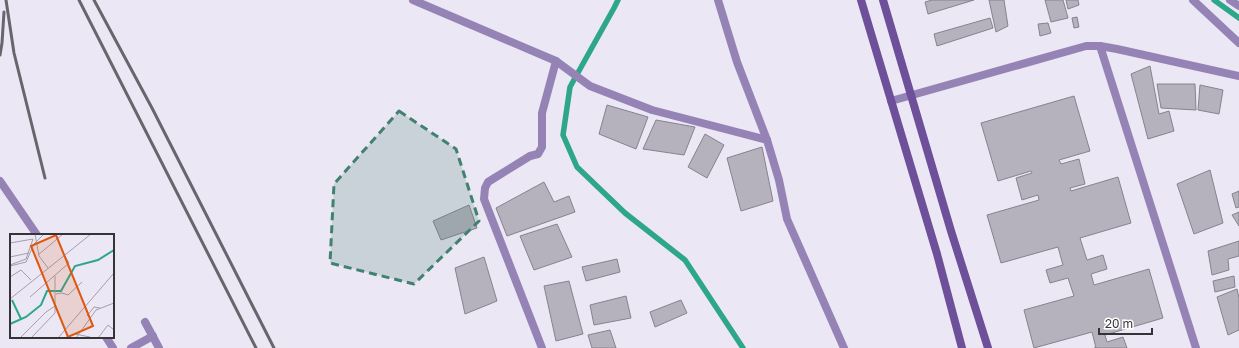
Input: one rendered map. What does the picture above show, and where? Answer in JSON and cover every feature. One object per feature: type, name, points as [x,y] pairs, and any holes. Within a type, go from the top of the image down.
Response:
[{"type":"main road","points":[[861,0],[937,254],[962,348]]},
{"type":"main road","points":[[883,0],[951,231],[988,348]]},
{"type":"street","points":[[718,0],[737,62],[767,140],[779,180],[787,219],[844,348]]},
{"type":"street","points":[[1193,0],[1239,43]]},
{"type":"street","points":[[1230,0],[1239,6]]},
{"type":"street","points":[[417,1],[556,61],[590,86],[652,110],[767,140]]},
{"type":"street","points":[[891,101],[1086,46],[1100,46],[1117,49],[1239,76]]},
{"type":"street","points":[[1100,46],[1196,348]]},
{"type":"street","points":[[542,348],[484,199],[485,188],[488,182],[530,156],[538,154],[542,147],[542,113],[556,61]]},
{"type":"street","points":[[0,181],[36,234]]},
{"type":"street","points":[[145,322],[159,348]]},
{"type":"street","points":[[131,348],[153,336]]},
{"type":"street","points":[[107,338],[112,348]]},
{"type":"highlighted area","points":[[399,111],[456,149],[479,221],[414,284],[330,263],[334,184]]},
{"type":"building","points":[[932,0],[974,0],[928,14],[925,2]]},
{"type":"building","points":[[989,0],[1004,0],[1008,26],[996,32]]},
{"type":"building","points":[[1045,0],[1063,0],[1068,18],[1051,22]]},
{"type":"building","points":[[1066,0],[1078,0],[1079,5],[1068,9]]},
{"type":"building","points":[[1077,17],[1079,27],[1074,28],[1072,18]]},
{"type":"building","points":[[990,18],[993,28],[937,46],[934,34]]},
{"type":"building","points":[[1048,23],[1051,33],[1040,36],[1038,24]]},
{"type":"building","points":[[1150,66],[1159,114],[1169,111],[1174,131],[1148,139],[1131,74]]},
{"type":"building","points":[[1157,84],[1195,84],[1196,110],[1161,108]]},
{"type":"building","points":[[1200,85],[1223,90],[1219,114],[1198,110]]},
{"type":"building","points":[[1074,96],[1090,151],[1059,160],[1061,164],[1079,159],[1085,184],[1070,188],[1071,191],[1118,177],[1131,223],[1080,238],[1087,260],[1103,255],[1107,269],[1091,274],[1094,285],[1149,269],[1163,318],[1105,335],[1107,342],[1123,337],[1127,348],[1096,348],[1092,332],[1034,348],[1024,310],[1074,296],[1068,278],[1050,283],[1046,270],[1063,265],[1058,247],[1001,263],[987,215],[1039,200],[1038,195],[1022,200],[1016,178],[1032,173],[1031,171],[998,181],[981,123]]},
{"type":"building","points":[[607,105],[648,117],[636,149],[599,134]]},
{"type":"building","points":[[656,120],[695,127],[684,155],[643,149]]},
{"type":"building","points":[[705,134],[724,145],[707,178],[688,167]]},
{"type":"building","points":[[762,147],[773,201],[741,211],[727,158]]},
{"type":"building","points":[[1210,170],[1223,223],[1194,234],[1177,184]]},
{"type":"building","points":[[544,182],[554,202],[569,196],[575,212],[507,236],[496,208]]},
{"type":"building","points":[[1239,191],[1239,207],[1236,208],[1232,194]]},
{"type":"building","points":[[469,205],[477,228],[441,240],[433,221]]},
{"type":"building","points":[[1239,212],[1239,226],[1232,215]]},
{"type":"building","points":[[557,224],[572,257],[534,270],[520,236]]},
{"type":"building","points":[[1239,241],[1239,256],[1228,259],[1229,270],[1212,275],[1208,251]]},
{"type":"building","points":[[484,257],[497,301],[465,314],[455,268]]},
{"type":"building","points":[[617,259],[620,272],[586,281],[582,267]]},
{"type":"building","points":[[1234,276],[1235,287],[1215,292],[1213,281]]},
{"type":"building","points":[[569,281],[583,334],[556,341],[544,286]]},
{"type":"building","points":[[1237,289],[1239,298],[1239,330],[1228,335],[1217,297]]},
{"type":"building","points":[[626,296],[631,318],[594,325],[590,305]]},
{"type":"building","points":[[681,300],[687,313],[655,327],[650,312]]},
{"type":"building","points":[[610,330],[616,348],[592,348],[588,335]]},
{"type":"waterway","points":[[618,0],[570,87],[563,135],[577,167],[625,213],[685,260],[743,348]]},
{"type":"waterway","points":[[1214,0],[1239,18]]},
{"type":"railway","points":[[6,0],[14,53],[45,178]]},
{"type":"railway","points":[[79,0],[256,348]]},
{"type":"railway","points":[[94,0],[152,108],[274,348]]},
{"type":"railway","points":[[0,55],[4,12]]}]
